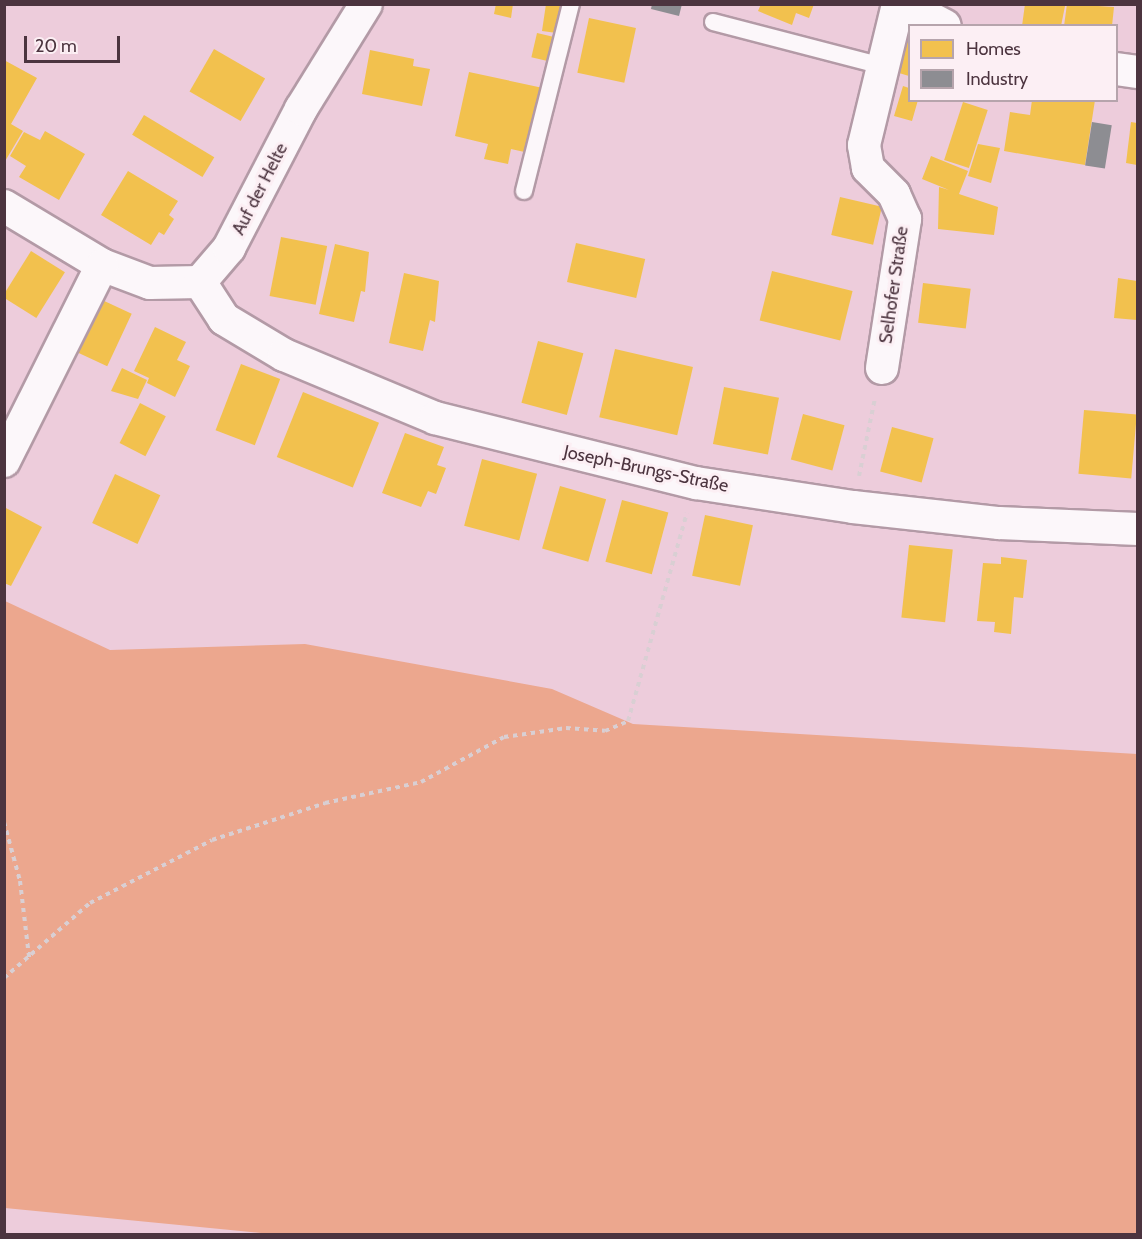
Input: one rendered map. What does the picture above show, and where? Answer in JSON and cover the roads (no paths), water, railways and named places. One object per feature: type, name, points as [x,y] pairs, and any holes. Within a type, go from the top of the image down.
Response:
[{"type":"street","name":"Auf der Helte","points":[[200,282],[229,248],[301,109],[366,4]]},
{"type":"street","name":"Selhofer Straße","points":[[882,368],[905,219],[894,194],[868,168],[864,145],[898,4]]},
{"type":"street","points":[[903,4],[941,24]]},
{"type":"street","points":[[1118,69],[1137,72]]},
{"type":"street","points":[[4,206],[102,265],[150,283],[200,282]]},
{"type":"street","points":[[4,461],[102,265]]},
{"type":"street","name":"Joseph-Brungs-Straße","points":[[200,282],[224,319],[284,355],[435,418],[696,483],[853,507],[999,523],[1137,529]]},
{"type":"lane","points":[[524,191],[572,4]]},
{"type":"lane","points":[[713,22],[882,66]]}]
